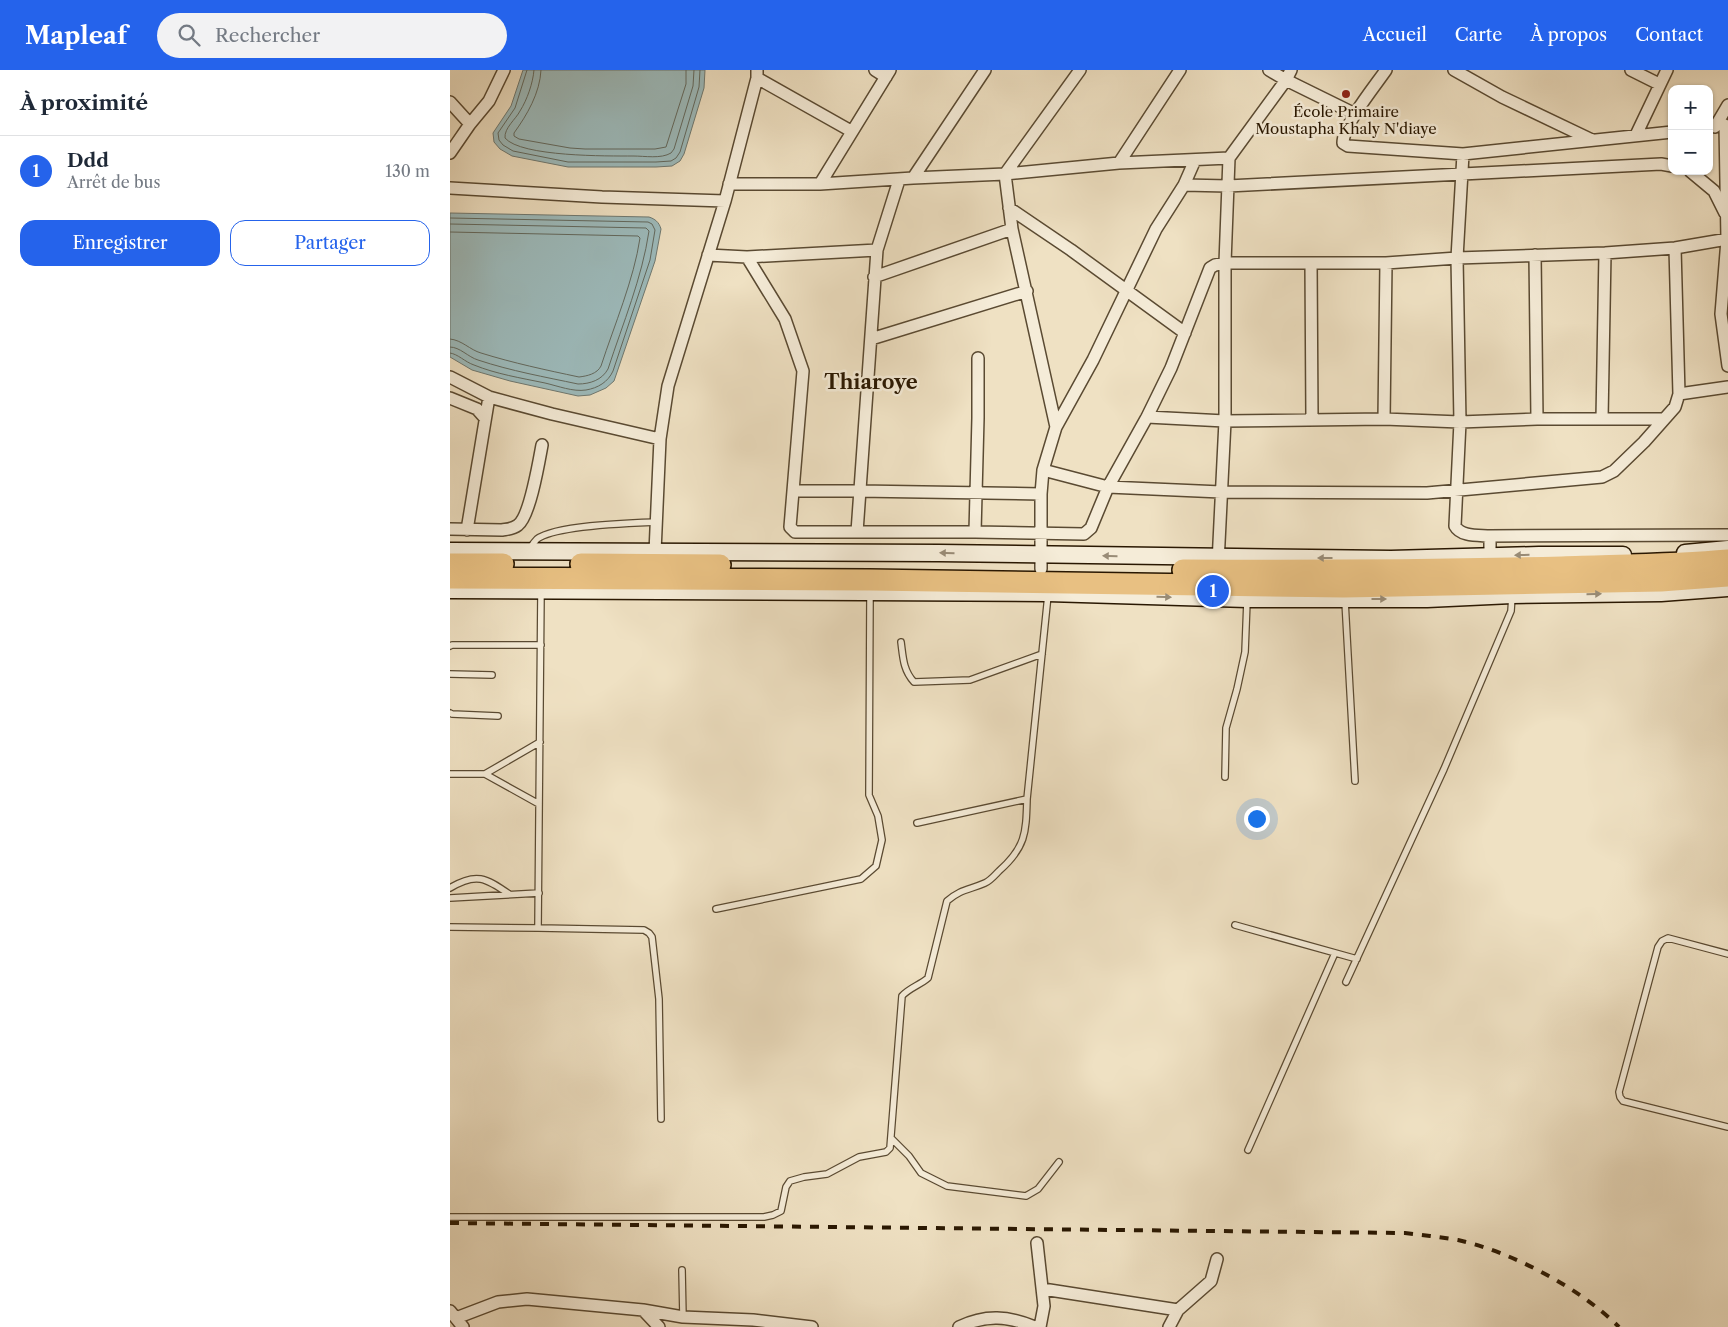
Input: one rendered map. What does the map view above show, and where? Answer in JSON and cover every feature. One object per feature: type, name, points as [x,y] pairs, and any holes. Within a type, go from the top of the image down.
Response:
[{"type":"highway","points":[[450,564],[689,558],[1045,575],[1344,593],[1661,587],[1728,576]]},
{"type":"highway","points":[[450,578],[541,584],[870,586],[1218,564],[1666,564],[1728,560]]},
{"type":"street","points":[[450,153],[470,124],[490,102],[504,70]]},
{"type":"street","points":[[820,184],[851,131],[888,74],[875,70]]},
{"type":"street","points":[[913,178],[985,70]]},
{"type":"street","points":[[1056,427],[1012,229],[1005,174],[1080,70]]},
{"type":"street","points":[[1119,163],[1180,70]]},
{"type":"street","points":[[1270,70],[1288,75],[1356,114]]},
{"type":"street","points":[[1386,70],[1343,137],[1343,143],[1348,146],[1463,154],[1668,132]]},
{"type":"street","points":[[1454,70],[1502,97],[1592,140]]},
{"type":"street","points":[[1632,70],[1659,84]]},
{"type":"street","points":[[1636,135],[1666,70]]},
{"type":"street","points":[[655,552],[660,439],[668,386],[725,201],[756,74],[851,131]]},
{"type":"street","points":[[1218,564],[1225,421],[1229,158],[1288,75]]},
{"type":"street","points":[[450,102],[470,124]]},
{"type":"street","points":[[1728,105],[1719,126],[1727,240],[1724,313],[1728,366]]},
{"type":"street","points":[[1463,154],[1458,258],[1460,422],[1455,526],[1462,533],[1490,536],[1728,535]]},
{"type":"street","points":[[729,184],[820,184],[899,180],[1005,174],[1119,163],[1229,158]]},
{"type":"street","points":[[1195,160],[1184,185],[1156,229],[1127,292],[1056,427],[1044,470],[1041,494],[1041,534],[1045,575],[1247,599],[1344,593]]},
{"type":"street","points":[[1184,185],[1228,186],[1660,164],[1668,165]]},
{"type":"street","points":[[1695,175],[1714,191],[1726,215]]},
{"type":"street","points":[[857,532],[877,250],[899,180]]},
{"type":"street","points":[[450,188],[602,197],[725,201]]},
{"type":"street","points":[[1009,208],[1071,250],[1184,333]]},
{"type":"street","points":[[874,277],[1012,229]]},
{"type":"street","points":[[747,258],[785,319],[803,371],[790,527],[794,532],[1084,534],[1088,532],[1108,487],[1147,417],[1171,368],[1210,268],[1215,265],[1226,263],[1386,263],[1458,258],[1605,253],[1675,248],[1727,240]]},
{"type":"street","points":[[1044,470],[1108,487],[1221,492],[1427,493],[1602,477],[1614,471],[1644,442],[1675,407],[1679,394],[1675,248]]},
{"type":"street","points":[[708,256],[747,258],[877,250]]},
{"type":"street","points":[[1602,419],[1605,253]]},
{"type":"street","points":[[1536,256],[1538,419]]},
{"type":"street","points":[[1311,263],[1312,419]]},
{"type":"street","points":[[1384,419],[1386,263]]},
{"type":"street","points":[[870,339],[1027,291]]},
{"type":"street","points":[[975,532],[978,358]]},
{"type":"street","points":[[450,377],[489,397],[660,439]]},
{"type":"street","points":[[1679,394],[1728,387]]},
{"type":"street","points":[[467,530],[489,397]]},
{"type":"street","points":[[450,398],[477,410],[485,418]]},
{"type":"street","points":[[1147,417],[1225,421],[1384,419],[1460,422],[1538,419],[1663,419]]},
{"type":"street","points":[[450,530],[502,530],[511,529],[518,525],[524,516],[536,476],[542,445]]},
{"type":"street","points":[[794,492],[859,491],[1041,494]]},
{"type":"street","points":[[1490,536],[1490,556]]},
{"type":"street","points":[[1390,564],[1490,556],[1675,554],[1728,549]]},
{"type":"street","points":[[450,551],[655,552],[689,558]]},
{"type":"street","points":[[450,590],[541,584]]},
{"type":"street","points":[[1661,587],[1728,588]]},
{"type":"street","points":[[1037,1243],[1044,1306],[1040,1327]]},
{"type":"street","points":[[1169,1327],[1178,1310],[1210,1280],[1217,1259]]},
{"type":"street","points":[[1043,1289],[1178,1310]]},
{"type":"street","points":[[454,1317],[498,1302],[527,1299],[643,1310],[683,1317],[740,1323],[812,1327]]},
{"type":"street","points":[[643,1310],[659,1327]]},
{"type":"street","points":[[959,1327],[983,1318],[1000,1318],[1022,1322],[1035,1327]]},
{"type":"lane","points":[[527,551],[538,539],[558,531],[614,524],[656,522]]},
{"type":"lane","points":[[450,1217],[764,1217],[781,1211],[786,1187],[790,1181],[827,1174],[859,1157],[886,1152],[890,1148],[902,996],[906,991],[921,984],[928,978],[947,902],[957,893],[986,883],[1005,866],[1019,850],[1026,830],[1026,799],[1042,654],[1045,575]]},
{"type":"lane","points":[[538,928],[541,584]]},
{"type":"lane","points":[[716,909],[861,879],[876,866],[882,840],[878,816],[869,795],[870,586]]},
{"type":"lane","points":[[1346,982],[1444,769],[1512,611],[1510,590]]},
{"type":"lane","points":[[1344,593],[1355,781]]},
{"type":"lane","points":[[1225,777],[1226,728],[1238,689],[1245,652],[1247,599]]},
{"type":"lane","points":[[902,642],[907,675],[914,682],[970,680],[1042,654]]},
{"type":"lane","points":[[450,646],[541,645]]},
{"type":"lane","points":[[450,674],[492,675]]},
{"type":"lane","points":[[450,712],[452,714],[498,716]]},
{"type":"lane","points":[[485,774],[540,742]]},
{"type":"lane","points":[[450,774],[485,774],[539,804]]},
{"type":"lane","points":[[917,822],[1026,799]]},
{"type":"lane","points":[[450,888],[464,880],[477,878],[484,879],[510,895]]},
{"type":"lane","points":[[450,898],[539,893]]},
{"type":"lane","points":[[1234,925],[1357,959]]},
{"type":"lane","points":[[450,927],[644,930],[649,933],[652,937],[659,999],[661,1119]]},
{"type":"lane","points":[[1728,954],[1668,938],[1662,941],[1658,947],[1619,1092],[1623,1101],[1728,1127]]},
{"type":"lane","points":[[1248,1150],[1335,953]]},
{"type":"lane","points":[[892,1139],[909,1156],[921,1173],[947,1186],[1026,1196],[1038,1189],[1059,1162]]},
{"type":"lane","points":[[682,1270],[683,1317]]},
{"type":"water","points":[[523,70],[705,70],[704,88],[684,154],[680,161],[672,166],[656,167],[568,167],[512,156],[500,149],[494,142],[493,133],[511,106]]},
{"type":"water","points":[[450,213],[649,217],[659,224],[661,229],[655,261],[614,381],[606,388],[590,395],[578,396],[510,381],[472,370],[450,357]]},
{"type":"railway","points":[[450,1223],[1405,1233],[1458,1240],[1500,1253],[1565,1285],[1619,1327]]},
{"type":"place","name":"École Primaire Moustapha Khaly N'diaye","points":[[1346,94]]},
{"type":"place","name":"Ddd","points":[[1213,591]]},
{"type":"district","name":"Thiaroye","points":[[871,382]]}]
